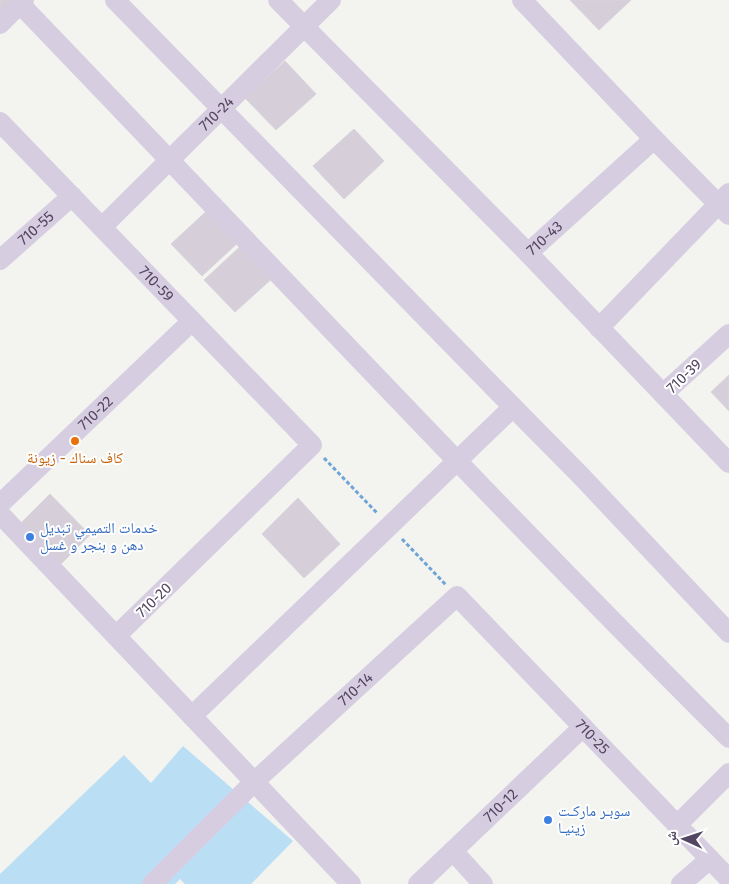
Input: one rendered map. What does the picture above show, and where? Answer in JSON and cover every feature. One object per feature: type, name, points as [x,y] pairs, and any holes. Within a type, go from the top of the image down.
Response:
[{"type":"street","points":[[115,0],[583,478],[729,633]]},
{"type":"street","name":"710-43","points":[[278,0],[528,253],[654,139]]},
{"type":"street","name":"710-24","points":[[102,228],[331,0]]},
{"type":"street","points":[[522,0],[654,139],[726,204],[600,328]]},
{"type":"street","points":[[0,24],[22,2],[456,462],[729,738]]},
{"type":"street","name":"710-59","points":[[0,122],[312,445]]},
{"type":"street","name":"710-55","points":[[0,260],[72,196]]},
{"type":"street","points":[[528,253],[663,394]]},
{"type":"street","name":"710-22","points":[[0,504],[192,321]]},
{"type":"street","name":"710-39","points":[[729,334],[663,394],[729,463]]},
{"type":"street","points":[[192,716],[513,407]]},
{"type":"street","name":"710-20","points":[[116,636],[312,445]]},
{"type":"street","points":[[0,514],[351,884]]},
{"type":"street","name":"710-25","points":[[456,596],[729,879]]},
{"type":"street","name":"710-14","points":[[152,884],[254,782],[456,596]]},
{"type":"street","name":"710-12","points":[[418,884],[583,727]]},
{"type":"street","points":[[677,825],[729,773]]},
{"type":"street","points":[[452,851],[483,884]]},
{"type":"street","points":[[681,884],[710,859]]},
{"type":"shaded area","points":[[183,746],[293,841],[251,884],[185,884],[180,879],[175,884],[0,884],[0,874],[124,755],[151,783]]},
{"type":"building","points":[[0,0],[13,0],[0,12]]},
{"type":"building","points":[[570,0],[631,0],[599,30]]},
{"type":"building","points":[[285,61],[316,94],[276,130],[245,98]]},
{"type":"building","points":[[354,129],[384,161],[344,199],[313,166]]},
{"type":"building","points":[[211,207],[242,239],[202,276],[171,244]]},
{"type":"building","points":[[245,242],[276,275],[235,312],[204,280]]},
{"type":"building","points":[[729,375],[729,411],[711,392]]},
{"type":"building","points":[[50,494],[90,535],[57,568],[17,527]]},
{"type":"building","points":[[298,498],[340,544],[304,578],[262,534]]},
{"type":"place","name":"كاف سناك - زيونة","points":[[75,441]]},
{"type":"place","name":"خدمات التميمي تبديل دهن و بنجر و غسل","points":[[30,537]]},
{"type":"place","name":"سوبـر ماركـت زينيـا","points":[[548,820]]}]
